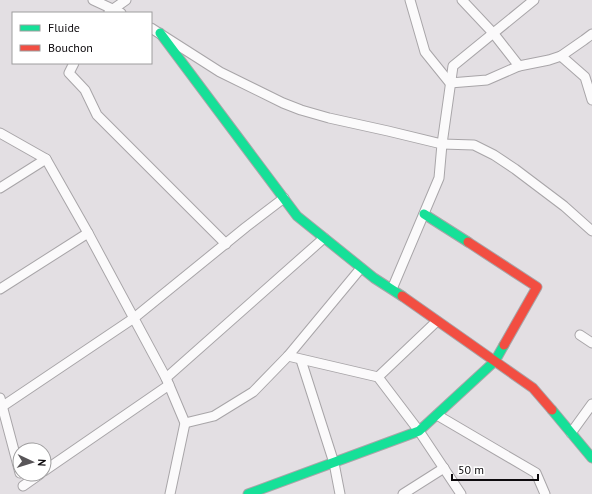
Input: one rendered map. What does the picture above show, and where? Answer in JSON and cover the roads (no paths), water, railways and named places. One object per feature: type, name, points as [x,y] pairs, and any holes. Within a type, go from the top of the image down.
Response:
[{"type":"street","points":[[93,0],[114,12],[126,0]]},
{"type":"street","points":[[410,0],[424,52],[450,83]]},
{"type":"street","points":[[462,0],[494,34],[519,66]]},
{"type":"street","points":[[392,289],[439,178],[442,144],[453,66],[534,0]]},
{"type":"street","points":[[152,29],[210,66],[283,104],[329,118],[442,144],[474,145],[494,155],[515,169],[564,206],[592,231]]},
{"type":"street","points":[[160,33],[297,216],[361,268],[533,388],[592,458]]},
{"type":"street","points":[[450,83],[487,80],[519,66],[550,60],[561,56],[592,34]]},
{"type":"street","points":[[561,56],[585,77],[592,100]]},
{"type":"street","points":[[74,64],[69,73],[85,90],[97,115],[226,244]]},
{"type":"street","points":[[0,134],[46,159],[88,233],[167,381],[185,423],[170,494]]},
{"type":"street","points":[[0,188],[46,159]]},
{"type":"street","points":[[12,445],[1,404],[134,318],[284,198]]},
{"type":"street","points":[[248,494],[419,431],[496,361],[537,287],[424,214]]},
{"type":"street","points":[[0,290],[88,233]]},
{"type":"street","points":[[52,466],[167,381],[324,238]]},
{"type":"street","points":[[185,423],[214,416],[253,392],[288,356],[361,268]]},
{"type":"street","points":[[378,377],[437,321]]},
{"type":"street","points":[[580,335],[592,343]]},
{"type":"street","points":[[288,356],[378,377],[419,431],[461,494]]},
{"type":"street","points":[[301,360],[334,463],[340,494]]},
{"type":"street","points":[[571,433],[592,404]]},
{"type":"street","points":[[437,415],[536,473],[545,494]]},
{"type":"street","points":[[403,494],[444,468]]},
{"type":"street","points":[[23,490],[32,482]]}]
